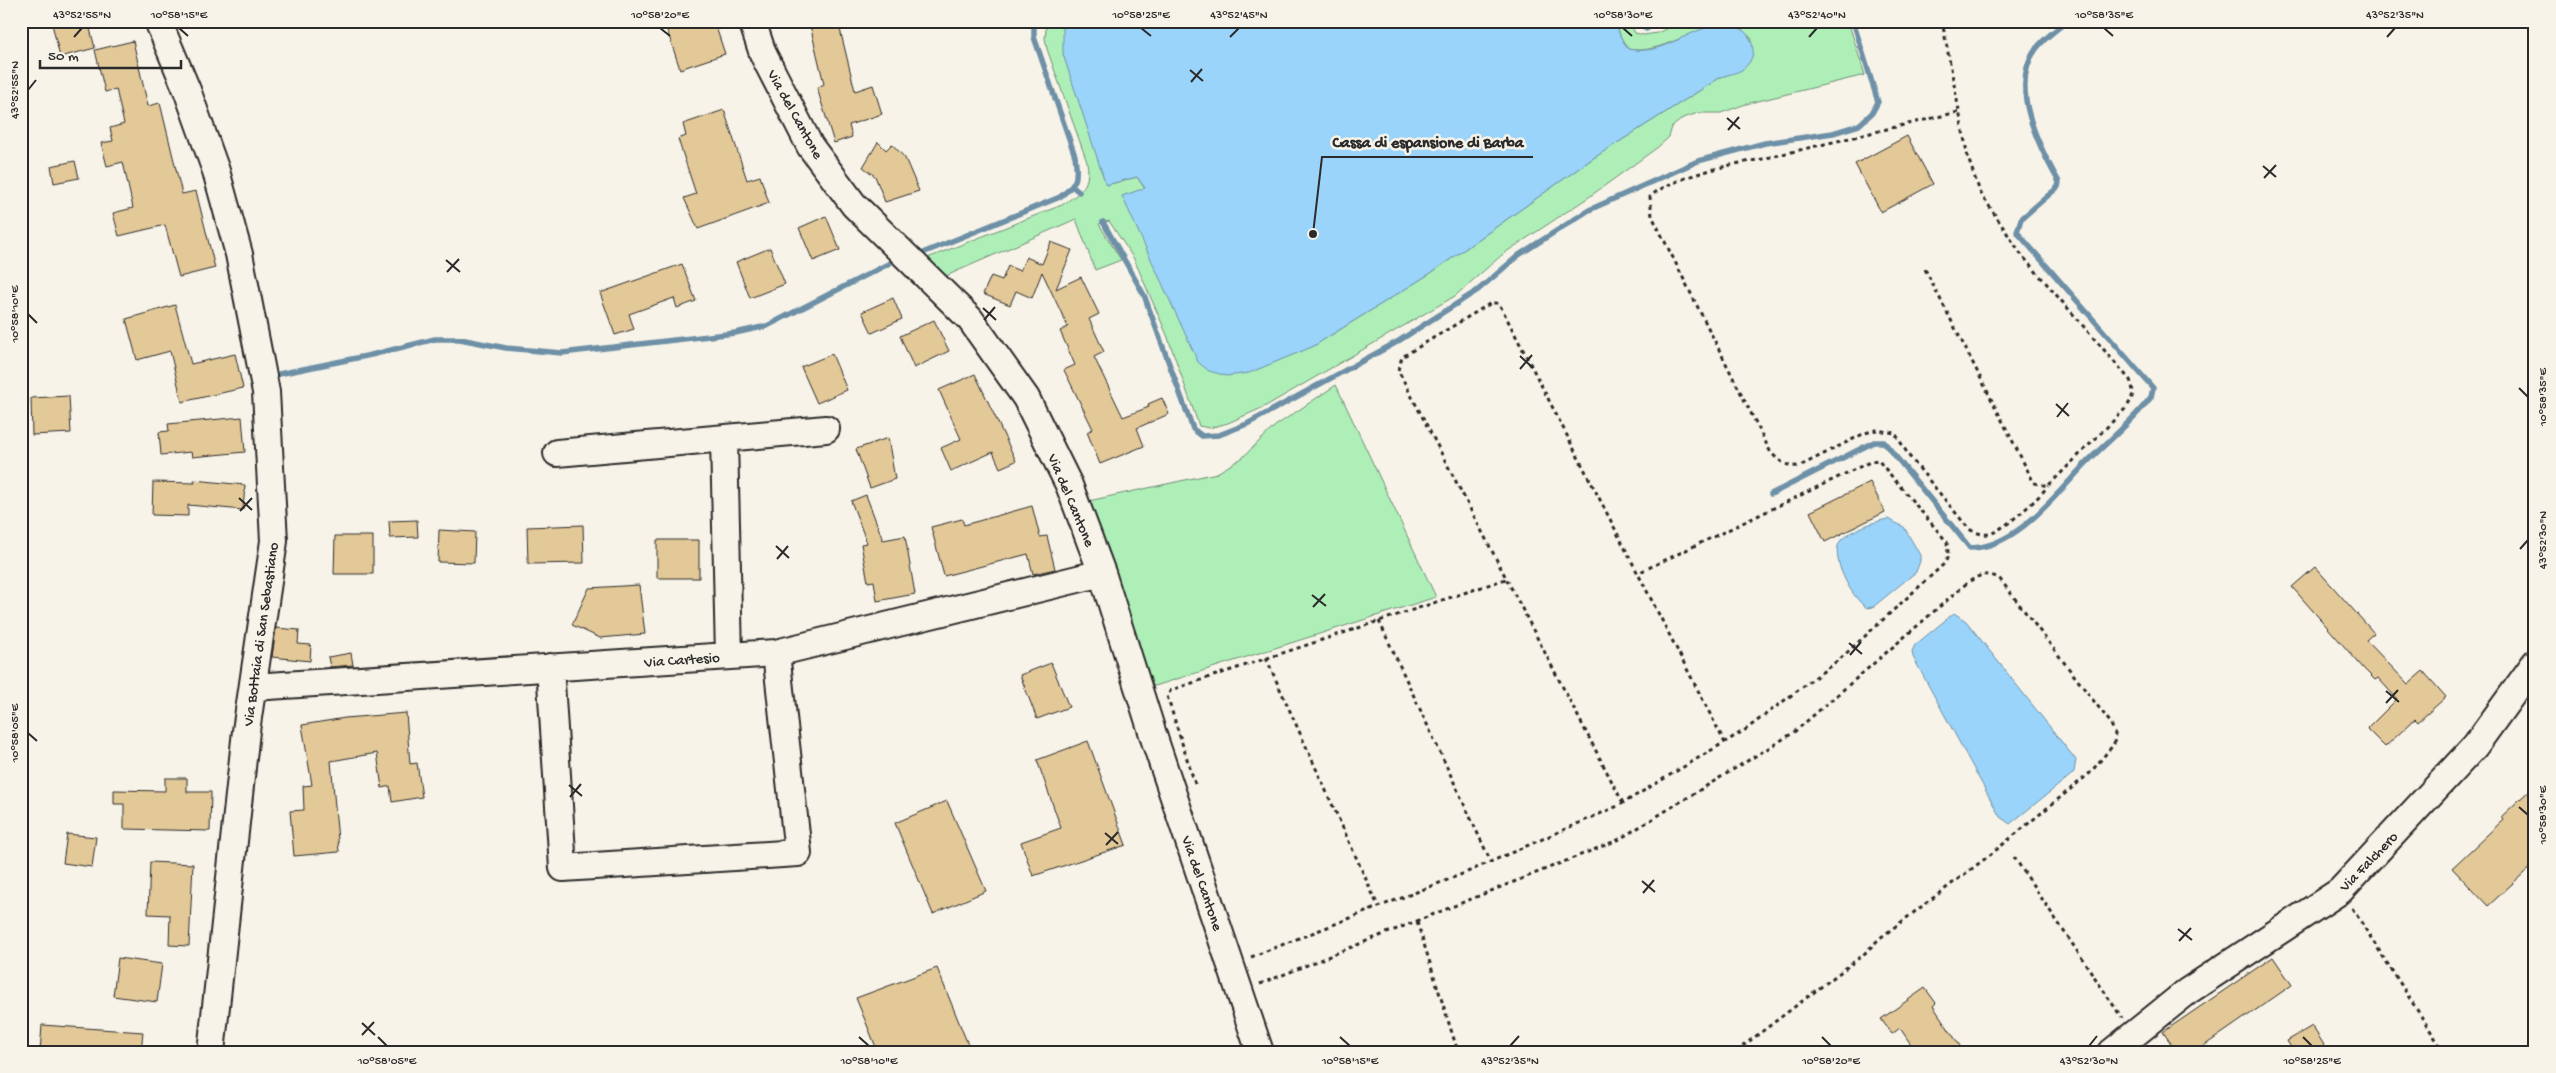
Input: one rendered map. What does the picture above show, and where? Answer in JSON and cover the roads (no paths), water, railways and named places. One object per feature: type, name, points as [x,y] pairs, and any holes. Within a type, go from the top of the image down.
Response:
[{"type":"street","name":"Via Bottaia di San Sebastiano","points":[[158,21],[187,90],[216,171],[239,254],[266,392],[274,541],[253,687],[211,1052]]},
{"type":"street","name":"Via del Cantone","points":[[752,21],[762,54],[810,146],[854,205],[970,319],[1026,398],[1069,485],[1102,572],[1154,742],[1240,988],[1260,1052]]},
{"type":"street","points":[[557,453],[826,429]]},
{"type":"street","points":[[724,439],[729,656]]},
{"type":"street","name":"Via Cartesio","points":[[253,687],[776,653],[1102,572]]},
{"type":"street","points":[[550,668],[563,868],[798,853],[776,653]]},
{"type":"street","name":"Via Falchero","points":[[2112,1052],[2188,991],[2340,892],[2475,746],[2535,663]]},
{"type":"water","points":[[1069,21],[1616,21],[1620,36],[1628,49],[1641,50],[1653,49],[1700,30],[1724,24],[1740,28],[1747,34],[1753,47],[1749,62],[1743,69],[1721,77],[1592,159],[1431,273],[1312,347],[1249,373],[1227,376],[1209,371],[1198,362],[1122,196],[1145,188],[1137,177],[1106,185],[1063,54],[1063,28]]},
{"type":"water","points":[[1888,519],[1904,527],[1920,555],[1920,561],[1916,572],[1873,607],[1867,608],[1855,596],[1844,576],[1837,556],[1838,547],[1841,540],[1857,529]]},
{"type":"water","points":[[1954,613],[1966,621],[2076,760],[2074,772],[2070,776],[2010,824],[2000,817],[1913,657],[1912,651],[1915,645]]},
{"type":"waterway","points":[[925,252],[1060,197],[1070,188],[1075,180],[1075,156],[1034,37],[1034,21]]},
{"type":"waterway","points":[[1639,21],[1646,29],[1660,21]]},
{"type":"waterway","points":[[1103,222],[1144,295],[1193,429],[1202,436],[1219,435],[1247,424],[1397,342],[1478,290],[1519,255],[1589,210],[1698,161],[1765,143],[1833,133],[1859,125],[1872,113],[1878,102],[1853,21]]},
{"type":"waterway","points":[[1771,494],[1874,442],[1884,442],[1970,548],[1987,546],[2004,539],[2035,517],[2087,462],[2128,423],[2151,397],[2153,388],[2017,232],[2021,219],[2058,187],[2059,182],[2043,152],[2030,116],[2025,80],[2028,64],[2036,49],[2067,21]]},
{"type":"waterway","points":[[1073,187],[1079,192]]},
{"type":"waterway","points":[[274,375],[371,355],[435,339],[460,339],[506,348],[562,353],[735,333],[767,326],[890,263]]},
{"type":"place","name":"Cassa di espansione di Barba","points":[[1313,234]]}]
